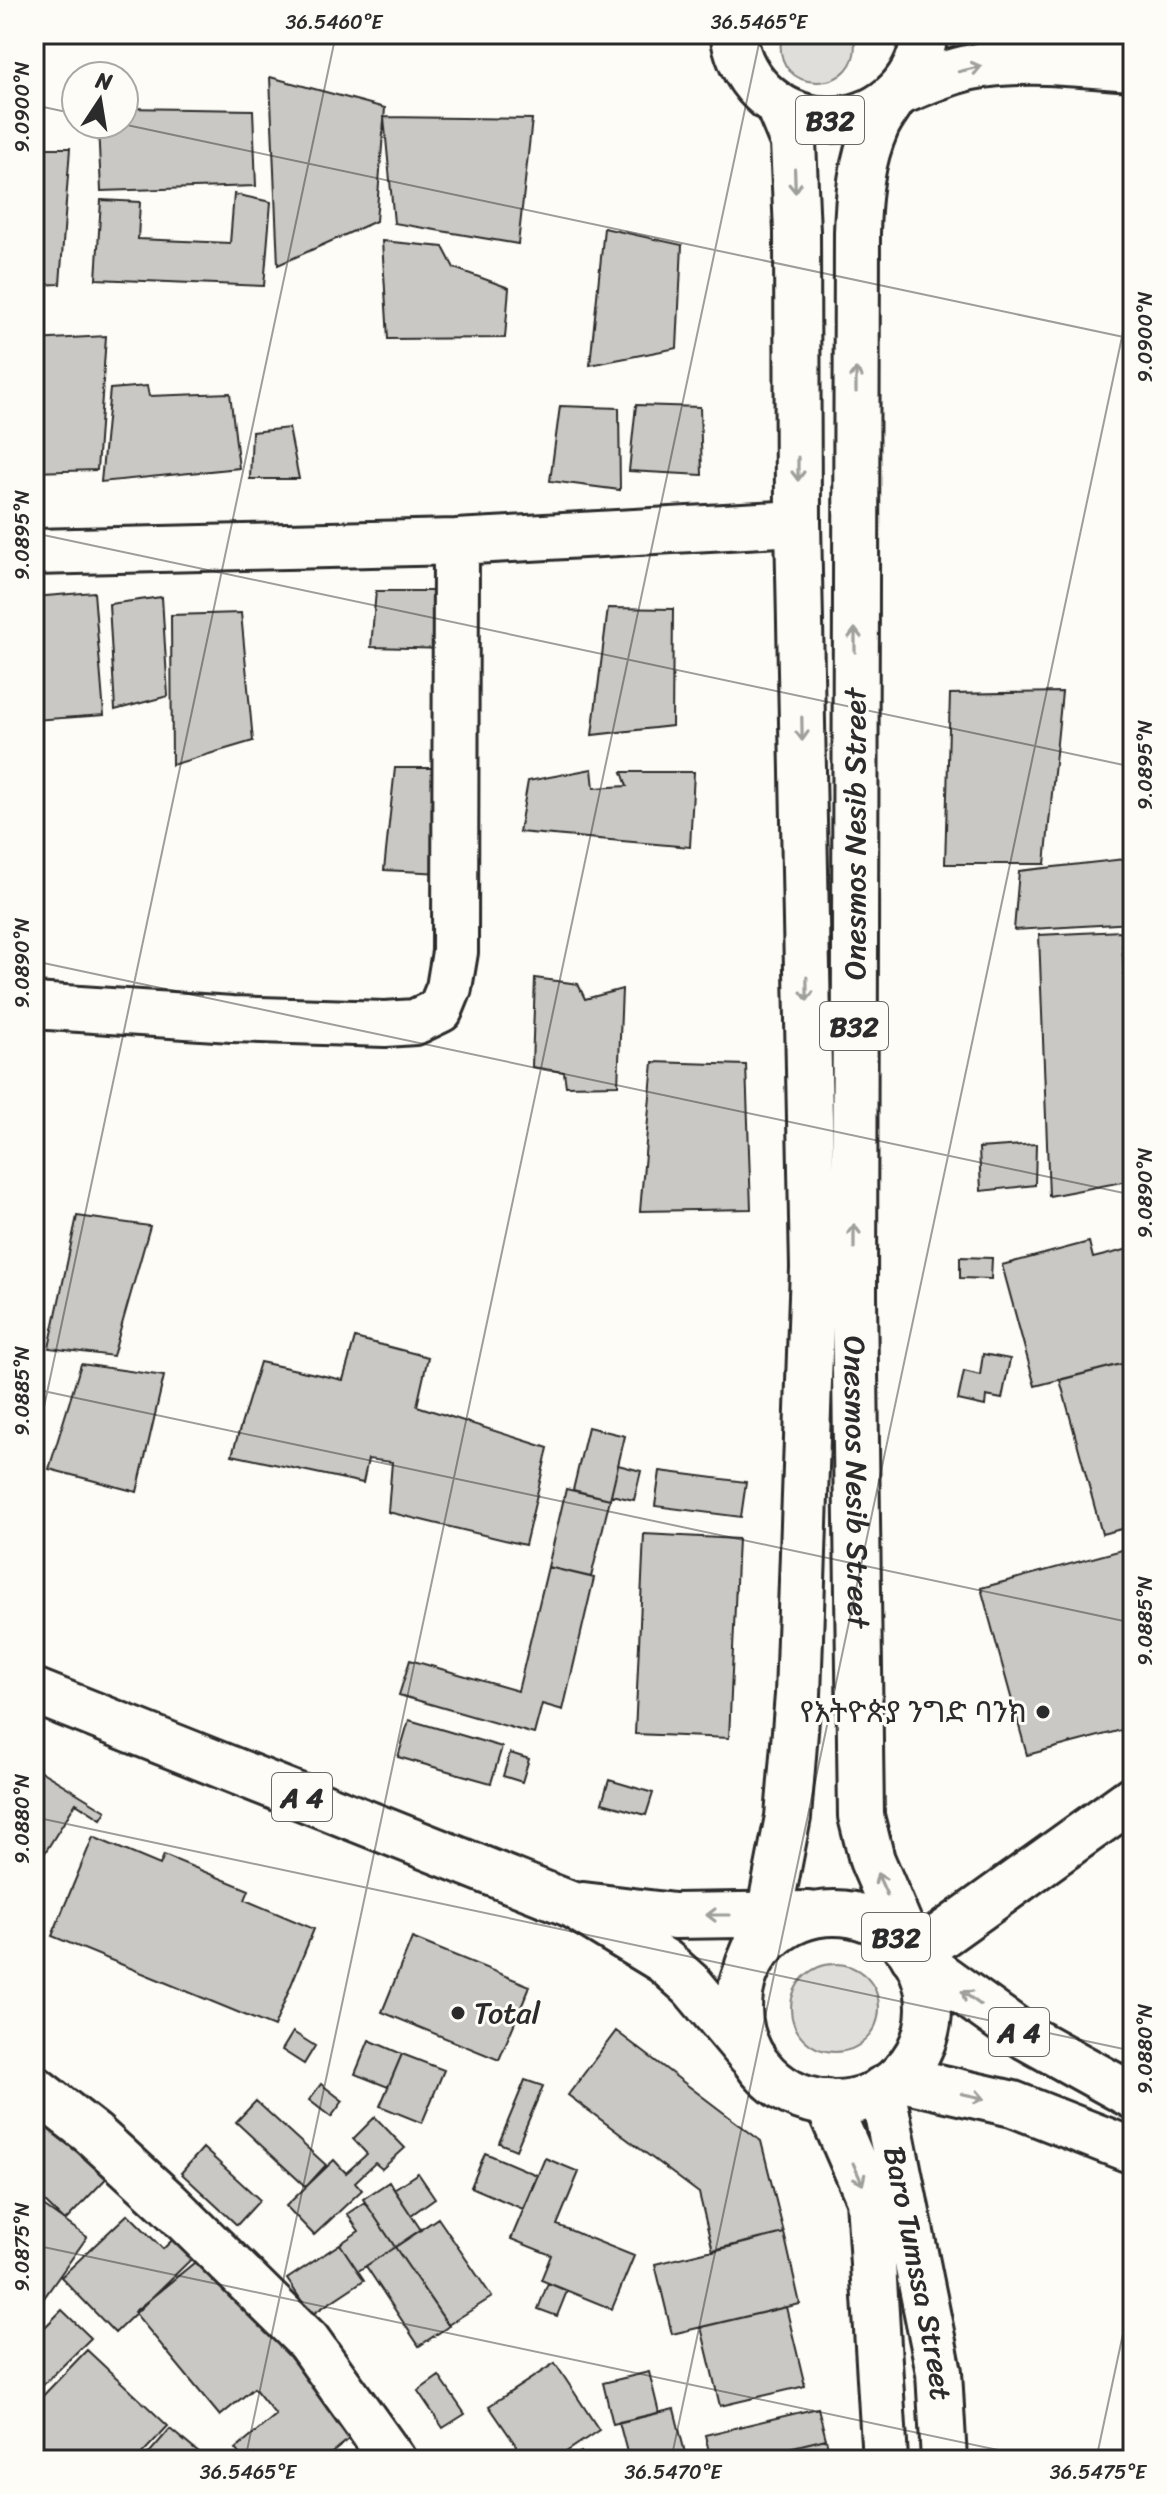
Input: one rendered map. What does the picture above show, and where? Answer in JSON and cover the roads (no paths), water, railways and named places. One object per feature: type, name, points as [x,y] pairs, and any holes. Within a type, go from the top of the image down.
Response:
[{"type":"main road","name":"B32","points":[[733,34],[745,71],[759,90],[778,106],[807,118],[839,120],[870,112],[896,94],[914,72],[925,34]]},
{"type":"main road","points":[[896,94],[960,70],[995,64],[1056,63],[1133,68]]},
{"type":"main road","name":"Onesmos Nesib Street","points":[[896,94],[876,125],[868,151],[859,187],[857,233],[854,1296],[861,1816],[872,1860],[913,1956]]},
{"type":"main road","name":"Onesmos Nesib Street","points":[[748,1965],[769,1915],[788,1817],[798,1695],[813,1268],[798,523],[797,232],[793,142],[778,106]]},
{"type":"main road","points":[[34,552],[456,542],[798,523]]},
{"type":"main road","points":[[34,1006],[232,1019],[385,1024],[415,1022],[440,1010],[449,988],[455,952],[456,542]]},
{"type":"main road","points":[[813,1268],[854,1296]]},
{"type":"main road","points":[[802,1524],[857,1528]]},
{"type":"main road","name":"A 4","points":[[34,1691],[570,1904],[664,1961],[692,1986],[750,2055]]},
{"type":"main road","points":[[913,1956],[1133,1798]]},
{"type":"main road","name":"A 4","points":[[570,1904],[674,1916],[824,1913]]},
{"type":"main road","name":"B32","points":[[824,1913],[850,1914],[874,1922],[895,1935],[913,1956],[923,1974],[928,1996],[928,2019],[923,2041],[913,2061],[890,2083],[855,2100],[827,2102],[798,2096],[771,2079],[750,2055],[740,2024],[739,1994],[748,1965],[766,1940],[777,1931],[799,1919],[824,1913]]},
{"type":"main road","name":"A 4","points":[[913,1956],[1026,2037],[1133,2096]]},
{"type":"main road","name":"A 4","points":[[890,2083],[1013,2104],[1133,2151]]},
{"type":"main road","name":"Baro Tumssa Street","points":[[890,2083],[939,2372],[944,2460]]},
{"type":"main road","points":[[34,2088],[93,2134],[167,2202],[308,2341],[393,2460]]},
{"type":"main road","name":"Baro Tumssa Street","points":[[827,2102],[869,2199],[885,2460]]},
{"type":"place","name":"የእትዮጵያ ንግድ ባንክ","points":[[1043,1712]]},
{"type":"place","name":"Total","points":[[458,2013]]}]
